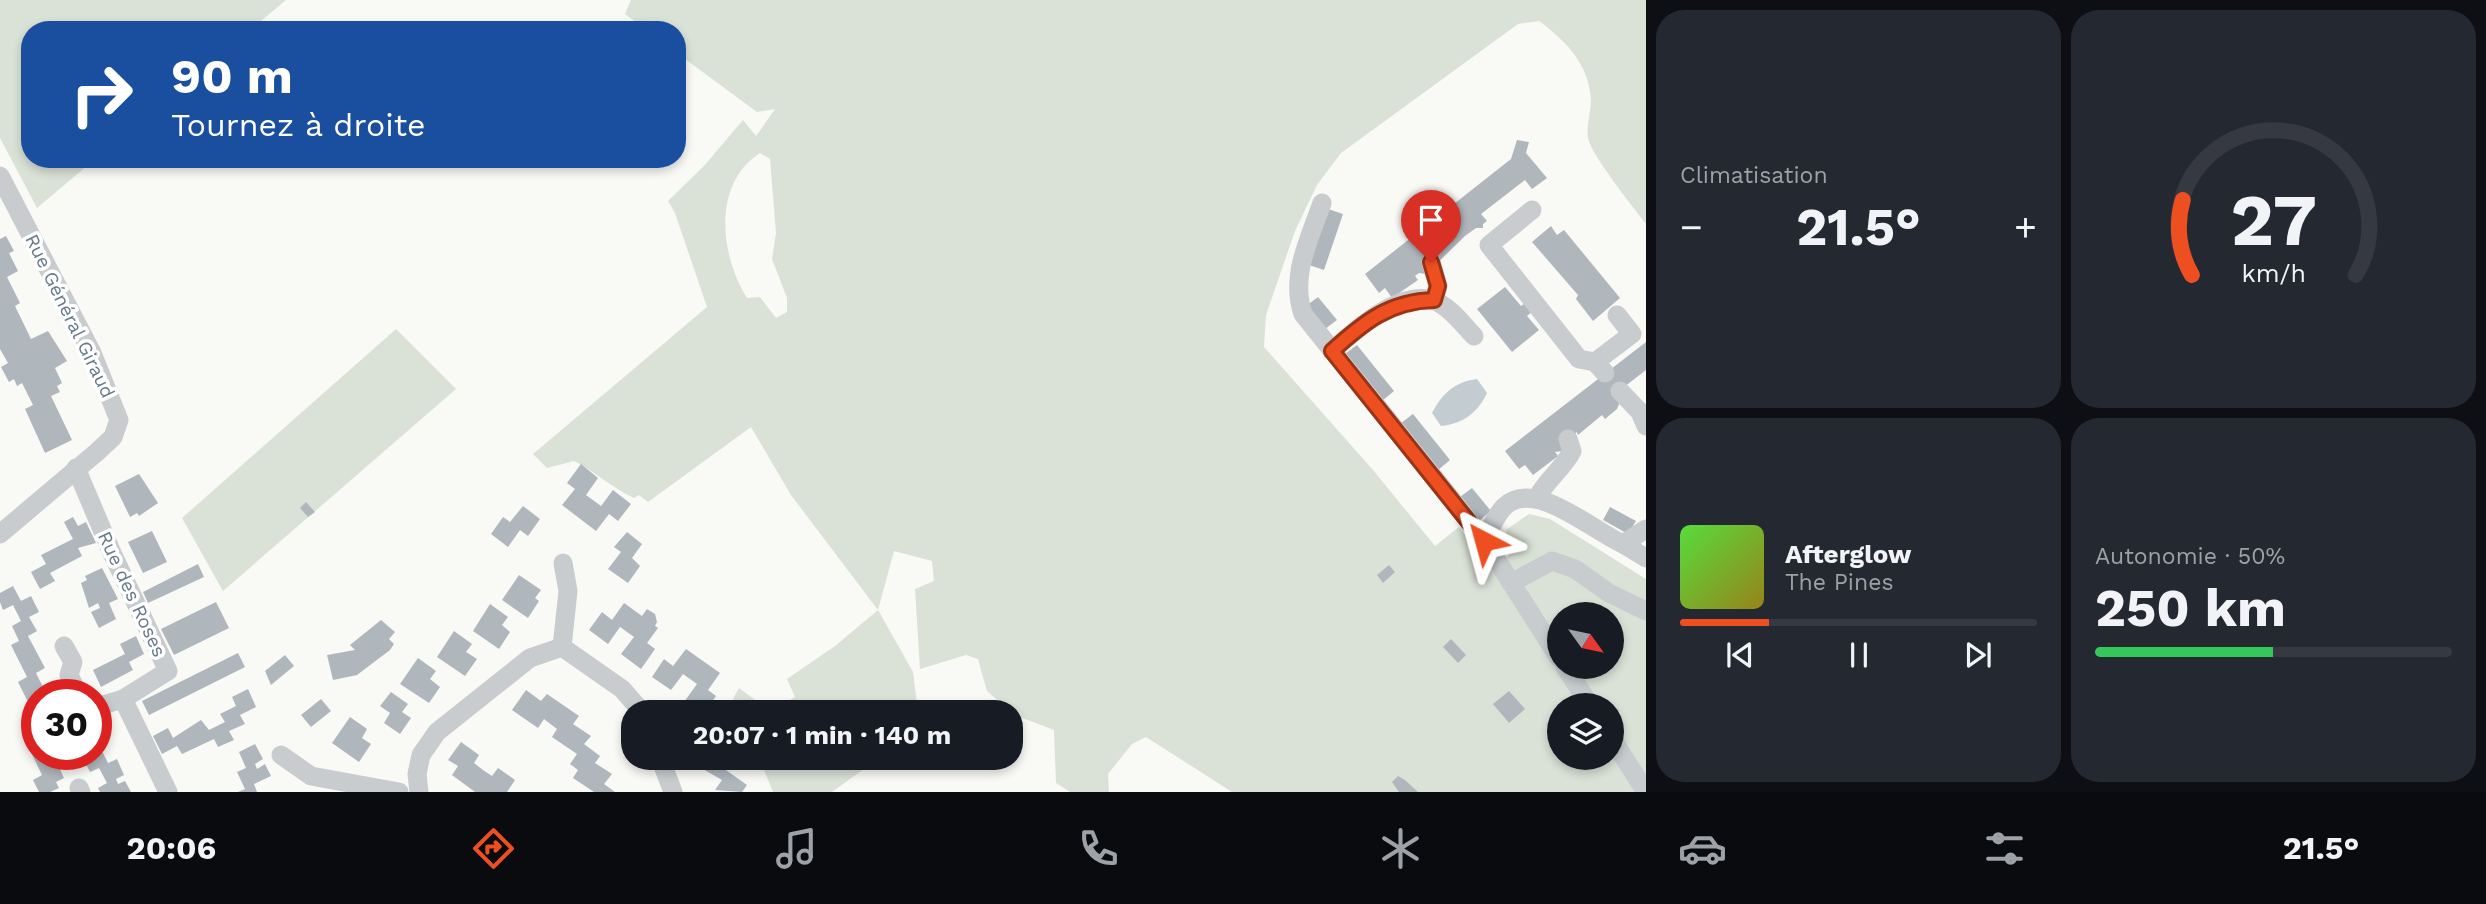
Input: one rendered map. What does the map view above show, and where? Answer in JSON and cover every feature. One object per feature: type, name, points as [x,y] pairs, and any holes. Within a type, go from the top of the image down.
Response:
[{"type":"street","name":"Rue Général Giraud","points":[[0,176],[92,353],[119,420],[113,437],[0,534]]},
{"type":"street","points":[[1322,203],[1297,275],[1297,297],[1303,314],[1484,541],[1547,640]]},
{"type":"street","points":[[1532,210],[1489,245],[1579,359],[1600,368],[1632,334],[1617,315]]},
{"type":"street","points":[[1431,262],[1438,286],[1434,300]]},
{"type":"street","points":[[1332,351],[1371,317],[1387,308],[1418,300],[1434,300],[1445,306],[1474,336]]},
{"type":"street","points":[[1620,391],[1640,412],[1646,426]]},
{"type":"street","points":[[1536,498],[1543,485],[1568,460],[1573,451],[1568,439]]},
{"type":"street","name":"Rue des Roses","points":[[76,468],[111,553],[168,671],[123,699],[112,702]]},
{"type":"street","points":[[1484,541],[1502,509],[1509,502],[1525,497],[1536,498],[1544,499],[1646,558]]},
{"type":"street","points":[[1623,544],[1646,529]]},
{"type":"street","points":[[1511,583],[1552,561],[1575,569],[1609,593],[1646,611]]},
{"type":"street","points":[[562,646],[568,591],[563,563]]},
{"type":"street","points":[[64,646],[73,662],[69,675],[71,679]]},
{"type":"street","points":[[562,646],[622,689],[632,700]]},
{"type":"street","points":[[281,755],[311,776],[412,792],[421,755],[437,732],[530,658],[562,646]]},
{"type":"street","points":[[123,699],[168,792]]},
{"type":"street","points":[[1624,758],[1646,792]]},
{"type":"street","points":[[665,770],[673,792]]},
{"type":"shaded area","points":[[0,0],[286,0],[261,21],[21,21],[21,168],[84,168],[37,208],[0,138]]},
{"type":"shaded area","points":[[631,0],[1646,0],[1646,224],[1591,146],[1588,133],[1591,100],[1581,64],[1567,45],[1539,21],[1518,24],[1341,153],[1317,185],[1295,231],[1266,315],[1264,347],[1373,470],[1435,546],[1459,527],[1493,572],[1509,555],[1506,530],[1529,514],[1550,519],[1646,579],[1646,792],[1232,792],[1146,737],[1132,744],[1108,774],[1109,792],[1070,792],[1056,783],[1054,730],[1023,718],[1023,700],[998,700],[987,691],[978,659],[966,655],[920,669],[915,589],[934,581],[932,561],[894,551],[878,610],[791,495],[751,427],[648,502],[639,495],[634,498],[626,494],[574,461],[547,468],[533,454],[707,307],[675,213],[668,201],[704,166],[743,120],[756,136],[775,109],[757,112],[686,60],[686,21],[634,21],[625,14]],"holes":[[[760,153],[770,159],[776,233],[772,259],[787,298],[787,312],[776,318],[760,297],[747,298],[738,281],[731,262],[725,221],[734,183],[745,166]]]},
{"type":"shaded area","points":[[396,329],[456,389],[223,591],[182,518]]},
{"type":"shaded area","points":[[1477,379],[1487,393],[1479,406],[1463,420],[1441,426],[1432,413],[1440,400],[1455,386]]},
{"type":"shaded area","points":[[878,610],[913,672],[916,700],[790,700],[795,697],[787,679],[835,646]]},
{"type":"shaded area","points":[[739,688],[755,700],[733,700]]},
{"type":"shaded area","points":[[764,770],[862,770],[832,792],[773,792]]},
{"type":"building","points":[[1517,140],[1529,142],[1526,153],[1547,178],[1532,189],[1525,180],[1481,214],[1487,221],[1483,228],[1476,228],[1465,236],[1426,274],[1419,273],[1415,276],[1418,280],[1392,298],[1385,288],[1379,293],[1365,274],[1511,159]]},
{"type":"building","points":[[1328,209],[1343,214],[1324,270],[1309,265]]},
{"type":"building","points":[[1551,226],[1557,235],[1564,230],[1620,298],[1593,321],[1576,299],[1578,295],[1532,242]]},
{"type":"building","points":[[6,236],[14,251],[9,253],[18,271],[7,277],[20,303],[15,306],[31,339],[48,331],[67,361],[55,368],[62,383],[57,386],[60,392],[51,396],[72,440],[45,453],[25,409],[33,405],[22,383],[17,386],[14,379],[9,382],[1,367],[8,363],[0,349],[0,239]]},
{"type":"building","points":[[1505,287],[1521,306],[1528,301],[1535,309],[1527,316],[1539,330],[1512,352],[1477,309]]},
{"type":"building","points":[[1318,297],[1337,320],[1325,329],[1306,306]]},
{"type":"building","points":[[1646,342],[1646,370],[1615,394],[1620,402],[1617,409],[1605,419],[1602,415],[1578,435],[1577,432],[1564,443],[1563,451],[1555,452],[1558,456],[1533,475],[1525,465],[1519,469],[1505,451]]},
{"type":"building","points":[[1357,345],[1394,391],[1382,401],[1345,354]]},
{"type":"building","points":[[1413,414],[1450,460],[1438,470],[1401,423]]},
{"type":"building","points":[[581,464],[598,478],[586,495],[601,506],[613,490],[631,504],[618,521],[609,514],[596,531],[562,505],[575,489],[567,483]]},
{"type":"building","points":[[139,474],[158,503],[139,516],[137,513],[130,517],[115,486]]},
{"type":"building","points":[[1472,488],[1491,511],[1479,521],[1460,497]]},
{"type":"building","points":[[306,502],[315,512],[308,517],[300,508]]},
{"type":"building","points":[[523,506],[540,519],[528,536],[520,530],[508,547],[491,534],[503,517],[510,522]]},
{"type":"building","points":[[1610,507],[1636,521],[1628,534],[1603,520]]},
{"type":"building","points":[[73,517],[78,526],[86,522],[96,543],[78,548],[82,556],[50,573],[55,581],[40,589],[31,572],[46,564],[41,555],[73,539],[64,522]]},
{"type":"building","points":[[152,531],[167,562],[143,573],[128,542]]},
{"type":"building","points":[[627,532],[642,544],[632,558],[640,566],[628,583],[608,569],[621,552],[614,547]]},
{"type":"building","points":[[198,564],[204,577],[148,603],[143,592]]},
{"type":"building","points":[[1389,565],[1395,572],[1383,583],[1377,575]]},
{"type":"building","points":[[102,568],[118,599],[109,603],[116,619],[99,628],[91,612],[100,608],[98,603],[89,608],[81,583],[87,580],[85,576]]},
{"type":"building","points":[[519,575],[541,590],[535,598],[539,601],[528,618],[502,600]]},
{"type":"building","points":[[13,586],[21,601],[31,596],[39,612],[29,617],[37,631],[28,636],[45,668],[36,673],[39,679],[23,679],[27,677],[11,645],[19,641],[12,626],[21,621],[13,605],[3,610],[0,593]]},
{"type":"building","points":[[216,602],[229,628],[174,655],[161,629]]},
{"type":"building","points":[[624,603],[642,616],[647,609],[655,614],[655,626],[658,628],[647,643],[655,649],[641,669],[621,654],[634,637],[620,627],[608,644],[589,630],[602,612],[612,620]]},
{"type":"building","points":[[490,604],[508,617],[502,625],[510,632],[499,649],[473,631]]},
{"type":"building","points":[[381,620],[395,632],[389,639],[394,644],[390,650],[357,675],[333,680],[327,655],[355,650],[350,645]]},
{"type":"building","points":[[454,631],[472,644],[466,652],[477,659],[465,676],[437,657]]},
{"type":"building","points":[[136,636],[144,654],[129,662],[133,670],[112,681],[112,679],[97,679],[93,670],[125,654],[120,644]]},
{"type":"building","points":[[1451,639],[1466,655],[1458,663],[1443,647]]},
{"type":"building","points":[[686,649],[720,673],[708,690],[716,696],[713,700],[685,700],[697,684],[683,674],[671,690],[652,677],[664,659],[673,666]]},
{"type":"building","points":[[238,653],[245,667],[149,715],[142,701]]},
{"type":"building","points":[[285,655],[294,666],[271,685],[265,671]]},
{"type":"building","points":[[418,658],[436,671],[430,679],[440,687],[429,703],[400,684]]},
{"type":"building","points":[[248,689],[256,707],[240,715],[245,724],[229,731],[234,740],[218,747],[214,739],[182,754],[177,746],[162,754],[153,736],[168,728],[173,738],[201,720],[209,730],[225,722],[220,714],[236,706],[232,697]]},
{"type":"building","points":[[526,690],[541,701],[547,694],[579,716],[573,724],[591,736],[584,744],[600,756],[595,763],[612,774],[604,784],[615,792],[594,792],[573,778],[578,770],[570,764],[577,754],[552,737],[557,729],[544,719],[538,728],[512,710]]},
{"type":"building","points":[[1509,691],[1525,709],[1509,723],[1493,704]]},
{"type":"building","points":[[391,692],[408,704],[402,712],[411,718],[400,734],[384,723],[390,713],[380,706]]},
{"type":"building","points":[[321,699],[331,711],[311,727],[301,715]]},
{"type":"building","points":[[350,717],[367,729],[362,738],[371,744],[359,762],[332,743]]},
{"type":"building","points":[[461,742],[479,755],[474,763],[483,770],[492,776],[498,768],[515,780],[507,792],[475,792],[452,775],[458,766],[448,760]]},
{"type":"building","points":[[255,744],[263,759],[255,764],[257,769],[265,764],[271,776],[254,784],[257,792],[238,792],[245,789],[237,772],[246,768],[239,752]]},
{"type":"building","points":[[117,759],[124,775],[116,779],[118,784],[125,781],[131,792],[100,792],[98,788],[107,783],[100,770],[112,770],[112,761]]},
{"type":"building","points":[[40,770],[60,770],[64,778],[56,782],[59,788],[50,792],[39,792],[33,780],[42,775]]},
{"type":"building","points":[[705,770],[726,770],[747,785],[742,792],[715,790],[722,780]]},
{"type":"building","points":[[1398,776],[1418,792],[1399,792],[1392,782]]},
{"type":"route","points":[[1431,262],[1438,286],[1434,300],[1418,300],[1387,308],[1371,317],[1332,351],[1484,541]]}]
